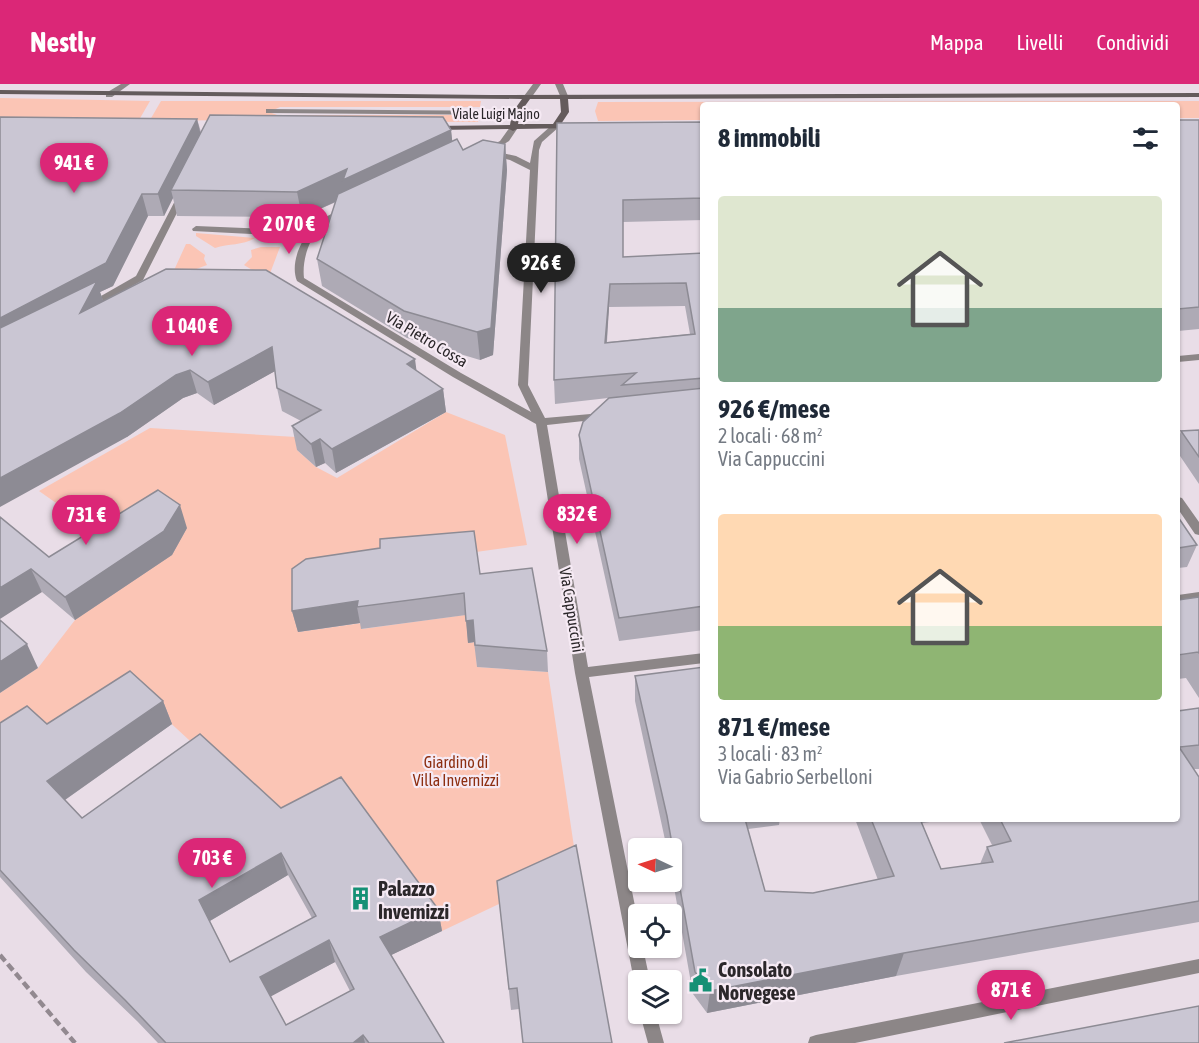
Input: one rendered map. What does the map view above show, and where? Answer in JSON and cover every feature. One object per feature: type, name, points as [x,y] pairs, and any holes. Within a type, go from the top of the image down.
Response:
[{"type":"main road","name":"Viale Luigi Majno","points":[[0,92],[109,95],[1199,95]]},
{"type":"main road","points":[[513,129],[516,112],[528,96]]},
{"type":"main road","points":[[555,127],[565,112],[564,96]]},
{"type":"main road","name":"Viale Luigi Majno","points":[[426,128],[513,129],[578,126]]},
{"type":"street","points":[[109,95],[126,84]]},
{"type":"street","points":[[528,96],[537,84]]},
{"type":"street","points":[[559,84],[564,96]]},
{"type":"street","points":[[269,111],[516,112]]},
{"type":"street","name":"Via Cappuccini","points":[[555,127],[538,141],[533,168],[523,385],[541,422],[582,673],[640,970]]},
{"type":"street","points":[[513,129],[510,136],[496,147],[475,153],[513,158],[533,168]]},
{"type":"street","points":[[84,309],[137,282],[186,186]]},
{"type":"street","points":[[196,229],[311,234],[321,224],[352,210]]},
{"type":"street","name":"Via Pietro Cossa","points":[[311,234],[300,264],[300,279],[457,375],[541,422]]},
{"type":"street","points":[[1180,359],[1199,357]]},
{"type":"street","points":[[541,422],[613,415]]},
{"type":"street","points":[[1180,504],[1199,531]]},
{"type":"street","points":[[1180,599],[1199,596]]},
{"type":"street","points":[[582,673],[700,658]]},
{"type":"street","points":[[816,1043],[1199,966]]},
{"type":"street","points":[[651,1024],[656,1043]]},
{"type":"path","points":[[0,955],[75,1043]]},
{"type":"green space","points":[[0,98],[150,101],[139,120],[0,118]]},
{"type":"green space","points":[[161,101],[481,101],[480,107],[280,107],[269,112],[277,115],[479,115],[478,122],[150,120]]},
{"type":"green space","points":[[1199,101],[1199,118],[1180,118],[1180,102],[700,102],[700,120],[598,121],[595,111],[598,102]]},
{"type":"green space","points":[[196,233],[255,238],[215,248],[196,236]]},
{"type":"green space","points":[[186,244],[190,244],[205,255],[207,265],[170,279]]},
{"type":"green space","points":[[261,247],[280,247],[269,276],[264,277],[244,265],[252,257],[251,250]]},
{"type":"green space","name":"Giardino di Villa Invernizzi","points":[[446,412],[505,435],[527,545],[476,552],[298,632],[362,623],[362,629],[472,614],[469,643],[475,642],[477,667],[548,672],[577,867],[442,931],[288,831],[139,694],[0,754],[0,693],[38,668],[75,620],[116,545],[39,491],[150,428],[296,437],[297,450],[316,467],[337,478]]},
{"type":"building","points":[[210,115],[443,117],[451,130],[343,180],[347,169],[297,192],[171,190]]},
{"type":"building","points":[[0,117],[197,119],[158,194],[142,194],[106,263],[0,318]]},
{"type":"building","points":[[1180,120],[1199,120],[1199,307],[1180,309]]},
{"type":"building","points":[[700,122],[700,198],[623,200],[623,257],[700,253],[700,378],[622,385],[636,373],[554,380],[557,123]],"holes":[[[686,283],[695,334],[605,343],[610,284]]]},
{"type":"building","points":[[457,139],[463,150],[483,140],[505,144],[491,328],[477,332],[404,311],[317,259],[338,194]]},
{"type":"building","points":[[166,269],[266,270],[415,359],[407,364],[443,389],[332,449],[320,439],[311,444],[292,426],[321,410],[277,388],[272,347],[208,382],[190,370],[176,375],[120,413],[0,478],[0,328],[97,281],[80,313]]},
{"type":"building","points":[[700,388],[700,607],[619,618],[579,435],[583,422],[609,398]]},
{"type":"building","points":[[1199,430],[1199,457],[1181,431]]},
{"type":"building","points":[[158,490],[180,505],[164,531],[65,597],[31,569],[0,588],[0,517],[49,557]]},
{"type":"building","points":[[1180,520],[1197,545],[1180,548]]},
{"type":"building","points":[[474,531],[480,574],[532,568],[547,651],[475,645],[473,620],[466,621],[464,593],[357,607],[358,601],[292,611],[292,569],[306,559],[380,548],[380,539]]},
{"type":"building","points":[[1199,597],[1199,653],[1180,655],[1180,600]]},
{"type":"building","points":[[0,620],[27,644],[0,662]]},
{"type":"building","points":[[700,668],[700,822],[746,822],[765,891],[813,893],[894,876],[872,822],[921,822],[941,869],[993,862],[987,847],[1011,841],[1002,822],[1180,822],[1180,748],[1199,777],[1199,901],[904,953],[710,991],[695,972],[681,892],[682,838],[671,838],[635,676]]},
{"type":"building","points":[[130,671],[163,701],[47,781],[82,818],[200,734],[281,808],[341,777],[438,909],[380,937],[444,1043],[369,1043],[363,1035],[353,1043],[166,1043],[74,950],[0,870],[0,723],[27,706],[47,724]],"holes":[[[281,853],[316,916],[230,962],[199,900]],[[329,940],[354,989],[286,1025],[260,977]]]},
{"type":"building","points":[[1199,708],[1199,745],[1180,747],[1180,711]]},
{"type":"building","points":[[576,845],[612,1043],[523,1043],[517,988],[509,989],[497,881]]},
{"type":"building","points":[[1199,1006],[1199,1043],[1004,1043]]},
{"type":"place","name":"Palazzo Invernizzi","points":[[360,899]]},
{"type":"place","name":"Consolato Norvegese","points":[[700,980]]}]
